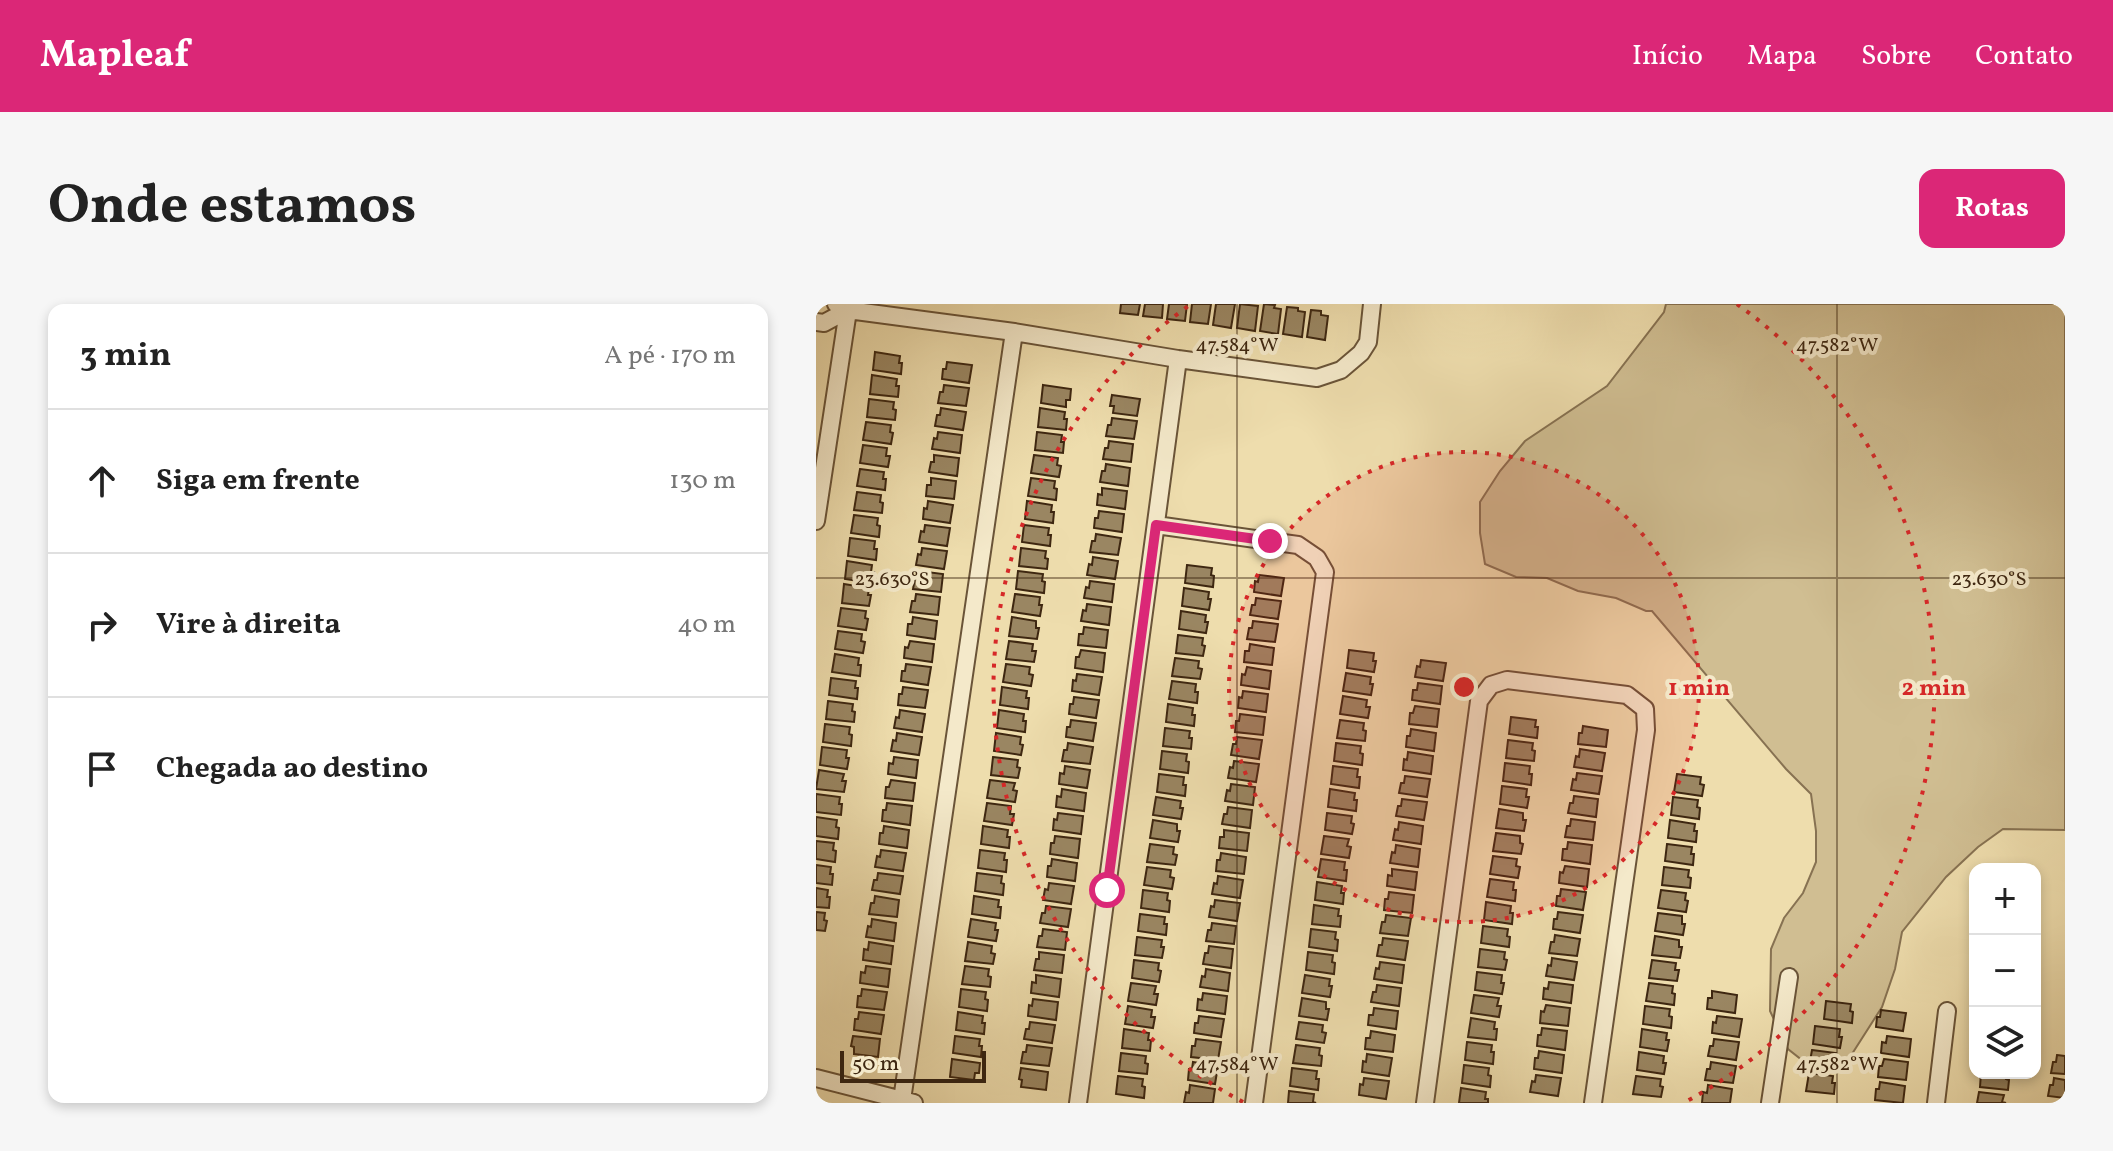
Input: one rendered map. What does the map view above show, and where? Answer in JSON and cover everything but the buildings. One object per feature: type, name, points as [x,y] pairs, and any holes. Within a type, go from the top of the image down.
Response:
[{"type":"street","points":[[816,322],[824,323],[845,306],[1317,378],[1351,363],[1361,353],[1368,342],[1372,304]]},
{"type":"street","points":[[816,521],[845,306]]},
{"type":"street","points":[[816,1078],[908,1102],[1014,332]]},
{"type":"street","points":[[1078,1103],[1178,359]]},
{"type":"street","points":[[1156,525],[1298,545],[1317,558],[1325,572],[1254,1103]]},
{"type":"street","points":[[1425,1103],[1479,701],[1491,685],[1507,680],[1627,695],[1645,709],[1646,730],[1593,1103]]},
{"type":"street","points":[[1770,1103],[1789,977]]},
{"type":"street","points":[[1936,1103],[1947,1011]]},
{"type":"shaded area","points":[[1666,304],[2065,304],[2065,830],[2003,829],[1946,877],[1902,932],[1895,969],[1882,1007],[1843,1068],[1812,1068],[1788,1049],[1770,1011],[1771,949],[1784,918],[1803,893],[1816,862],[1811,794],[1786,769],[1652,611],[1616,598],[1578,591],[1547,578],[1516,577],[1485,564],[1480,533],[1480,502],[1500,471],[1525,441],[1607,386],[1664,312]]},
{"type":"route","points":[[1107,890],[1156,525],[1270,541]]}]
